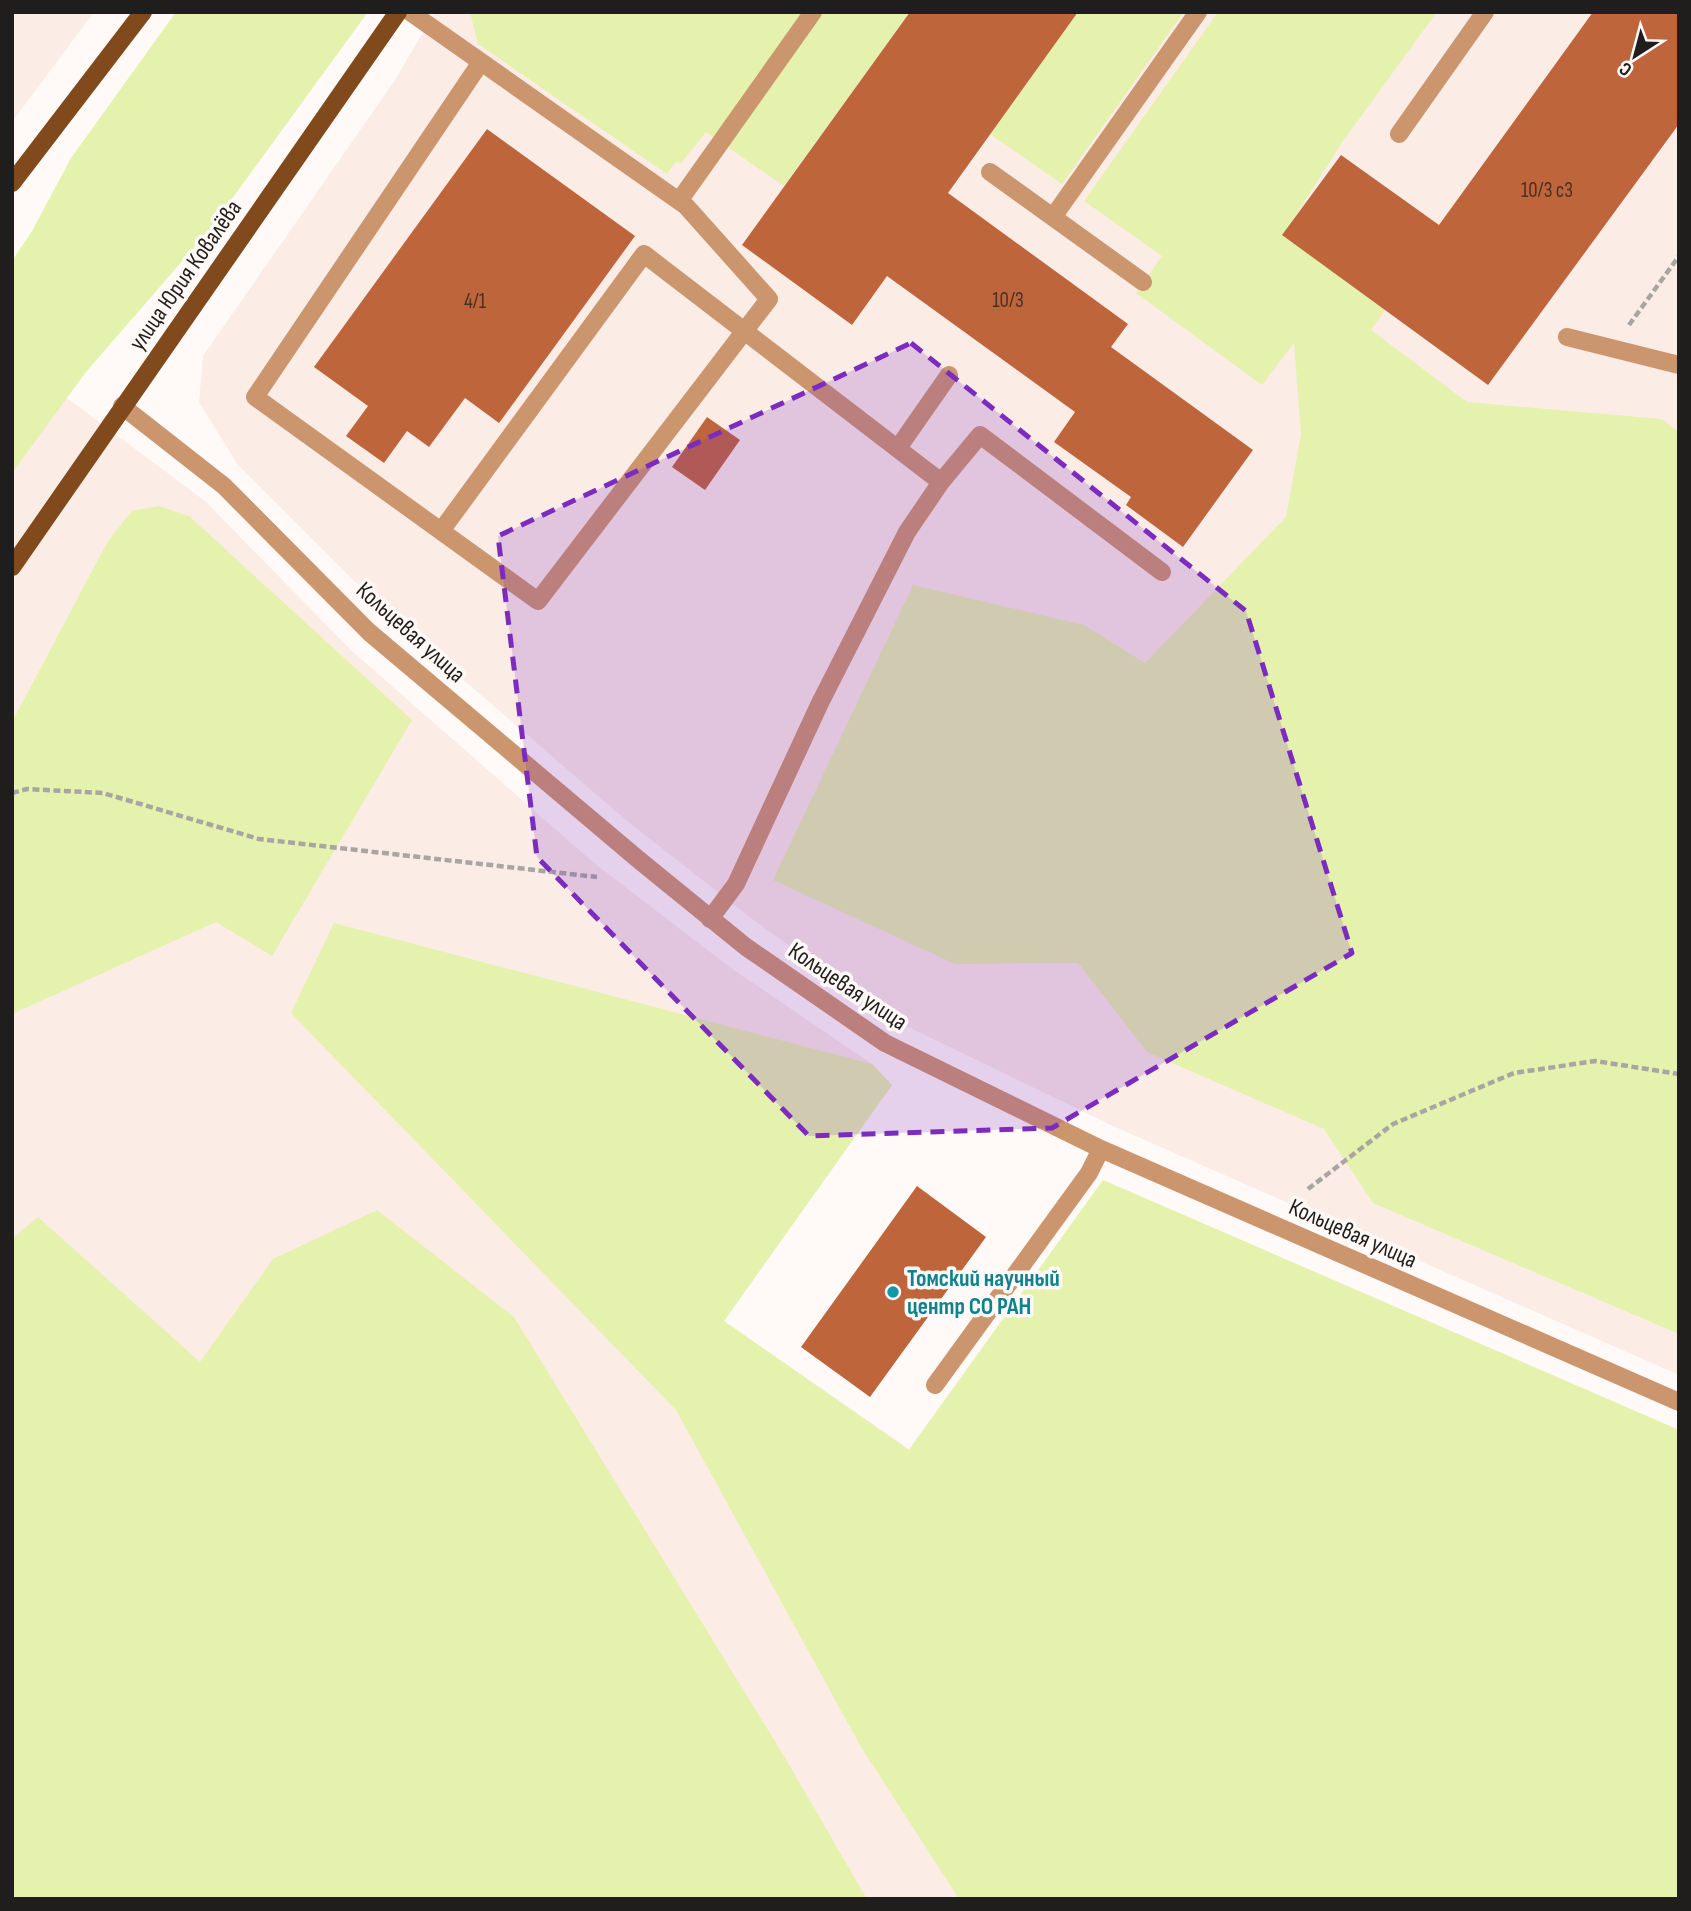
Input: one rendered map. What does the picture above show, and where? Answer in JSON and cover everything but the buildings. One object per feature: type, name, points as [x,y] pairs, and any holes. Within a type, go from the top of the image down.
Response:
[{"type":"main road","points":[[12,183],[143,12]]},
{"type":"main road","name":"улица Юрия Ковалёва","points":[[12,567],[398,12]]},
{"type":"street","points":[[410,12],[686,206],[769,299],[538,601],[255,397],[481,62]]},
{"type":"street","points":[[679,201],[813,12]]},
{"type":"street","points":[[1053,217],[1198,12]]},
{"type":"street","points":[[1399,134],[1485,12]]},
{"type":"street","points":[[990,172],[1143,282]]},
{"type":"street","points":[[441,531],[644,254],[941,482]]},
{"type":"street","points":[[1567,337],[1679,365]]},
{"type":"street","points":[[898,448],[949,375]]},
{"type":"street","name":"Кольцевая улица","points":[[122,407],[224,486],[369,632],[710,919],[885,1043],[1101,1149],[1679,1402]]},
{"type":"street","points":[[710,919],[736,884],[820,703],[907,532],[941,482],[980,435],[1162,572]]},
{"type":"street","points":[[935,1385],[1089,1173],[1101,1149]]},
{"type":"path","points":[[1612,348],[1679,257]]},
{"type":"path","points":[[12,793],[27,789],[103,793],[259,839],[597,877]]},
{"type":"path","points":[[1308,1189],[1392,1124],[1514,1073],[1595,1061],[1679,1074]]},
{"type":"highlighted area","points":[[911,343],[1246,611],[1352,953],[1052,1128],[809,1136],[537,857],[498,536]]},
{"type":"shaded area","points":[[12,12],[94,12],[12,122]]},
{"type":"shaded area","points":[[435,12],[1679,12],[1679,1375],[1113,1126],[898,1022],[760,925],[627,821],[386,613],[238,465],[199,402],[203,356],[395,80]]},
{"type":"shaded area","points":[[12,357],[205,501],[352,651],[594,863],[731,968],[872,1064],[892,1085],[724,1321],[909,1449],[1103,1180],[1679,1430],[1679,1899],[12,1899]]},
{"type":"green space","points":[[176,12],[368,12],[210,229],[86,372],[12,473],[12,261],[32,231],[71,158]]},
{"type":"green space","points":[[470,12],[910,12],[784,186],[706,132],[681,163],[676,162],[667,174],[478,44]]},
{"type":"green space","points":[[1078,12],[1184,12],[1062,184],[990,134]]},
{"type":"green space","points":[[1218,12],[1437,12],[1343,141],[1289,226],[1385,310],[1371,330],[1467,402],[1662,419],[1679,432],[1679,1334],[1373,1203],[1324,1129],[1147,1052],[1078,963],[955,964],[773,880],[913,585],[1084,625],[1145,663],[1286,517],[1301,434],[1294,343],[1262,385],[1136,293],[1162,256],[1084,201]]},
{"type":"green space","points":[[159,506],[189,516],[412,720],[272,956],[216,922],[12,1014],[12,722],[108,541],[132,511]]},
{"type":"green space","points":[[334,923],[872,1064],[892,1085],[724,1321],[909,1450],[1103,1180],[1679,1430],[1679,1899],[959,1899],[861,1747],[676,1410],[291,1013]]},
{"type":"green space","points":[[377,1210],[514,1317],[784,1756],[867,1899],[12,1899],[12,1239],[38,1217],[200,1362],[273,1259]]},
{"type":"place","name":"Томский научный центр СО РАН","points":[[893,1292]]}]
